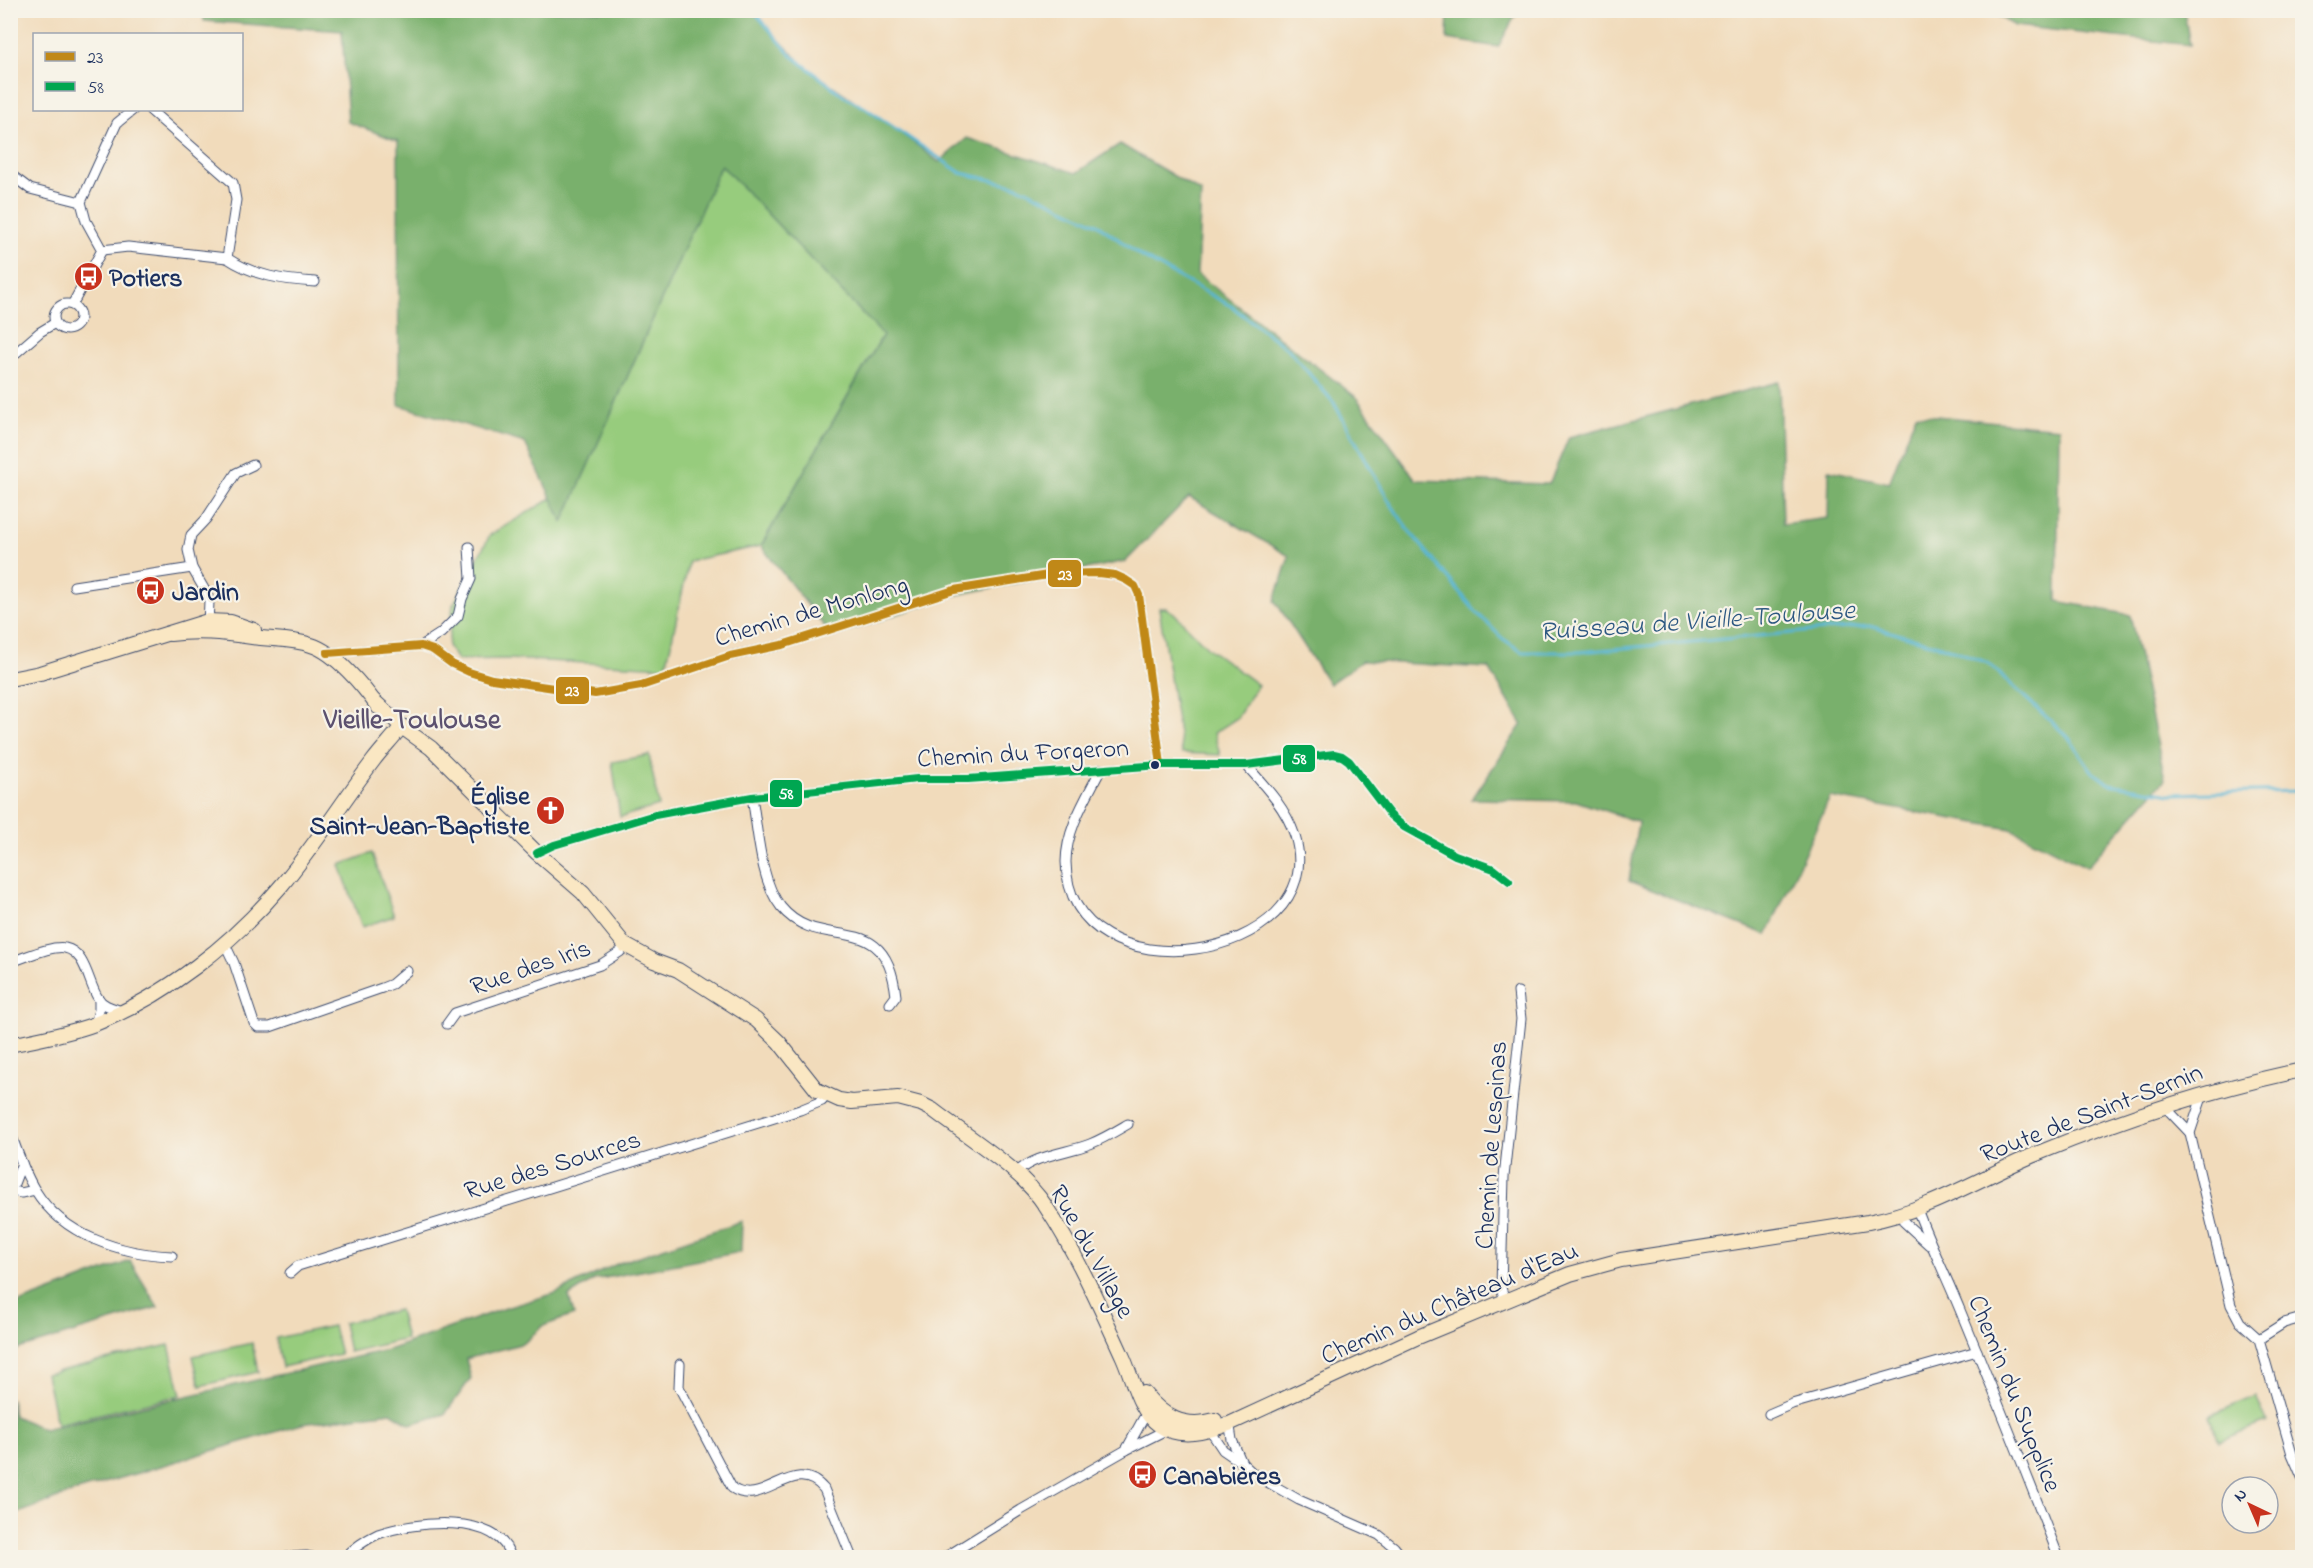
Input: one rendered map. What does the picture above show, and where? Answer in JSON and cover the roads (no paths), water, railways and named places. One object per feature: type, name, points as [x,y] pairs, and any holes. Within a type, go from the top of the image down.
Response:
[{"type":"street","points":[[102,250],[86,221],[81,202],[117,123],[132,111]]},
{"type":"street","points":[[151,111],[233,183],[236,200],[227,258]]},
{"type":"street","points":[[10,174],[30,189],[81,202]]},
{"type":"street","points":[[102,250],[128,247],[227,258],[255,273],[291,281],[315,282]]},
{"type":"street","points":[[72,305],[102,250]]},
{"type":"street","points":[[64,304],[72,305],[79,312],[80,318],[74,328],[63,329],[55,323],[57,308],[64,304]]},
{"type":"street","points":[[10,358],[40,332],[55,323]]},
{"type":"street","points":[[208,626],[209,601],[192,568],[188,550],[191,535],[206,519],[236,473],[253,465]]},
{"type":"street","points":[[327,653],[421,646],[441,633],[458,616],[462,599],[471,579],[469,547]]},
{"type":"street","points":[[74,586],[192,568]]},
{"type":"street","name":"Chemin de Monlong","points":[[421,646],[433,650],[452,664],[492,680],[595,694],[641,686],[730,656],[782,645],[954,590],[1054,574],[1115,575],[1135,586],[1139,595],[1161,765]]},
{"type":"street","points":[[10,679],[40,673],[170,634],[208,626],[312,645],[327,653],[349,673],[374,701],[382,714],[400,728],[411,742],[440,757],[537,853],[584,893],[624,947],[678,970],[756,1020],[779,1042],[810,1082],[826,1096]]},
{"type":"street","points":[[10,1045],[94,1024],[122,1011],[186,973],[224,942],[281,886],[374,759],[400,728]]},
{"type":"street","name":"Chemin du Forgeron","points":[[537,853],[581,836],[655,815],[752,797],[890,781],[1161,765],[1246,765],[1322,755],[1342,756],[1349,761],[1390,815],[1404,827],[1455,855],[1494,869],[1509,881]]},
{"type":"street","points":[[1101,769],[1074,825],[1068,850],[1067,872],[1075,900],[1081,911],[1094,924],[1123,942],[1156,950],[1173,951],[1209,948],[1241,937],[1268,919],[1291,891],[1298,858],[1295,837],[1287,816],[1246,765]]},
{"type":"street","points":[[752,797],[767,881],[773,896],[782,908],[808,926],[821,931],[856,936],[870,942],[881,951],[889,963],[896,996],[890,1004]]},
{"type":"street","points":[[224,942],[234,963],[254,1023],[258,1027],[270,1027],[382,988],[392,984],[407,971]]},
{"type":"street","name":"Rue des Iris","points":[[447,1024],[455,1013],[600,965],[609,961],[624,947]]},
{"type":"street","points":[[10,962],[54,948],[65,948],[74,952],[82,963],[99,999],[99,1010],[94,1024]]},
{"type":"street","name":"Chemin de Lespinas","points":[[1505,1300],[1502,1288],[1504,1177],[1521,1019],[1518,992]]},
{"type":"street","points":[[99,999],[108,1006],[122,1011]]},
{"type":"street","name":"Route de Saint-Sernin","points":[[1902,1215],[2040,1152],[2168,1105],[2302,1070]]},
{"type":"street","points":[[2190,1133],[2201,1100],[2200,1095]]},
{"type":"street","name":"Rue du Village","points":[[826,1096],[852,1102],[898,1098],[921,1104],[933,1110],[1016,1173],[1037,1194],[1057,1225],[1124,1360],[1159,1417]]},
{"type":"street","name":"Rue des Sources","points":[[290,1273],[298,1266],[800,1110],[822,1101],[826,1096]]},
{"type":"street","points":[[2168,1105],[2170,1112],[2190,1133],[2231,1305],[2240,1322],[2259,1339],[2292,1454],[2302,1477]]},
{"type":"street","points":[[1016,1173],[1043,1159],[1091,1143],[1128,1124]]},
{"type":"street","points":[[10,1131],[35,1190],[51,1210],[69,1226],[117,1248],[150,1255],[172,1256]]},
{"type":"street","points":[[22,1163],[11,1192],[21,1193],[35,1190]]},
{"type":"street","name":"Chemin du Supplice","points":[[1917,1209],[1930,1247]]},
{"type":"street","name":"Chemin du Château d'Eau","points":[[1159,1417],[1194,1423],[1219,1424],[1570,1274],[1622,1260],[1902,1215]]},
{"type":"street","name":"Chemin du Supplice","points":[[1902,1215],[1904,1222],[1930,1247],[1939,1261],[2059,1557]]},
{"type":"street","points":[[2259,1339],[2284,1323],[2302,1318]]},
{"type":"street","points":[[1769,1414],[1792,1404],[1977,1351]]},
{"type":"street","points":[[680,1364],[679,1387],[732,1488],[740,1494],[751,1495],[796,1477],[808,1476],[817,1481],[824,1489],[852,1557]]},
{"type":"street","points":[[1126,1450],[1139,1426],[1159,1417]]},
{"type":"street","points":[[944,1557],[1021,1510],[1155,1436],[1159,1417]]},
{"type":"street","points":[[1242,1463],[1232,1440],[1219,1424],[1213,1435],[1223,1450],[1255,1475],[1279,1491],[1379,1535],[1403,1557]]},
{"type":"street","points":[[344,1557],[359,1544],[378,1534],[412,1525],[446,1523],[465,1525],[491,1533],[505,1543],[511,1557]]},
{"type":"street","points":[[273,1557],[316,1557]]},
{"type":"waterway","name":"Ruisseau de Vieille-Toulouse","points":[[753,10],[791,55],[844,96],[864,107],[961,173],[1018,186],[1097,224],[1144,258],[1231,306],[1289,350],[1334,403],[1389,501],[1407,528],[1476,612],[1502,638],[1522,652],[1579,652],[1869,626],[1948,648],[1988,663],[2069,738],[2092,771],[2109,784],[2171,794],[2302,791]]},
{"type":"place","name":"Potiers","points":[[88,277]]},
{"type":"place","name":"Jardin","points":[[151,591]]},
{"type":"place","name":"Église Saint-Jean-Baptiste","points":[[551,810]]},
{"type":"place","name":"Canabières","points":[[1142,1475]]},
{"type":"district","name":"Vieille-Toulouse","points":[[412,718]]}]
